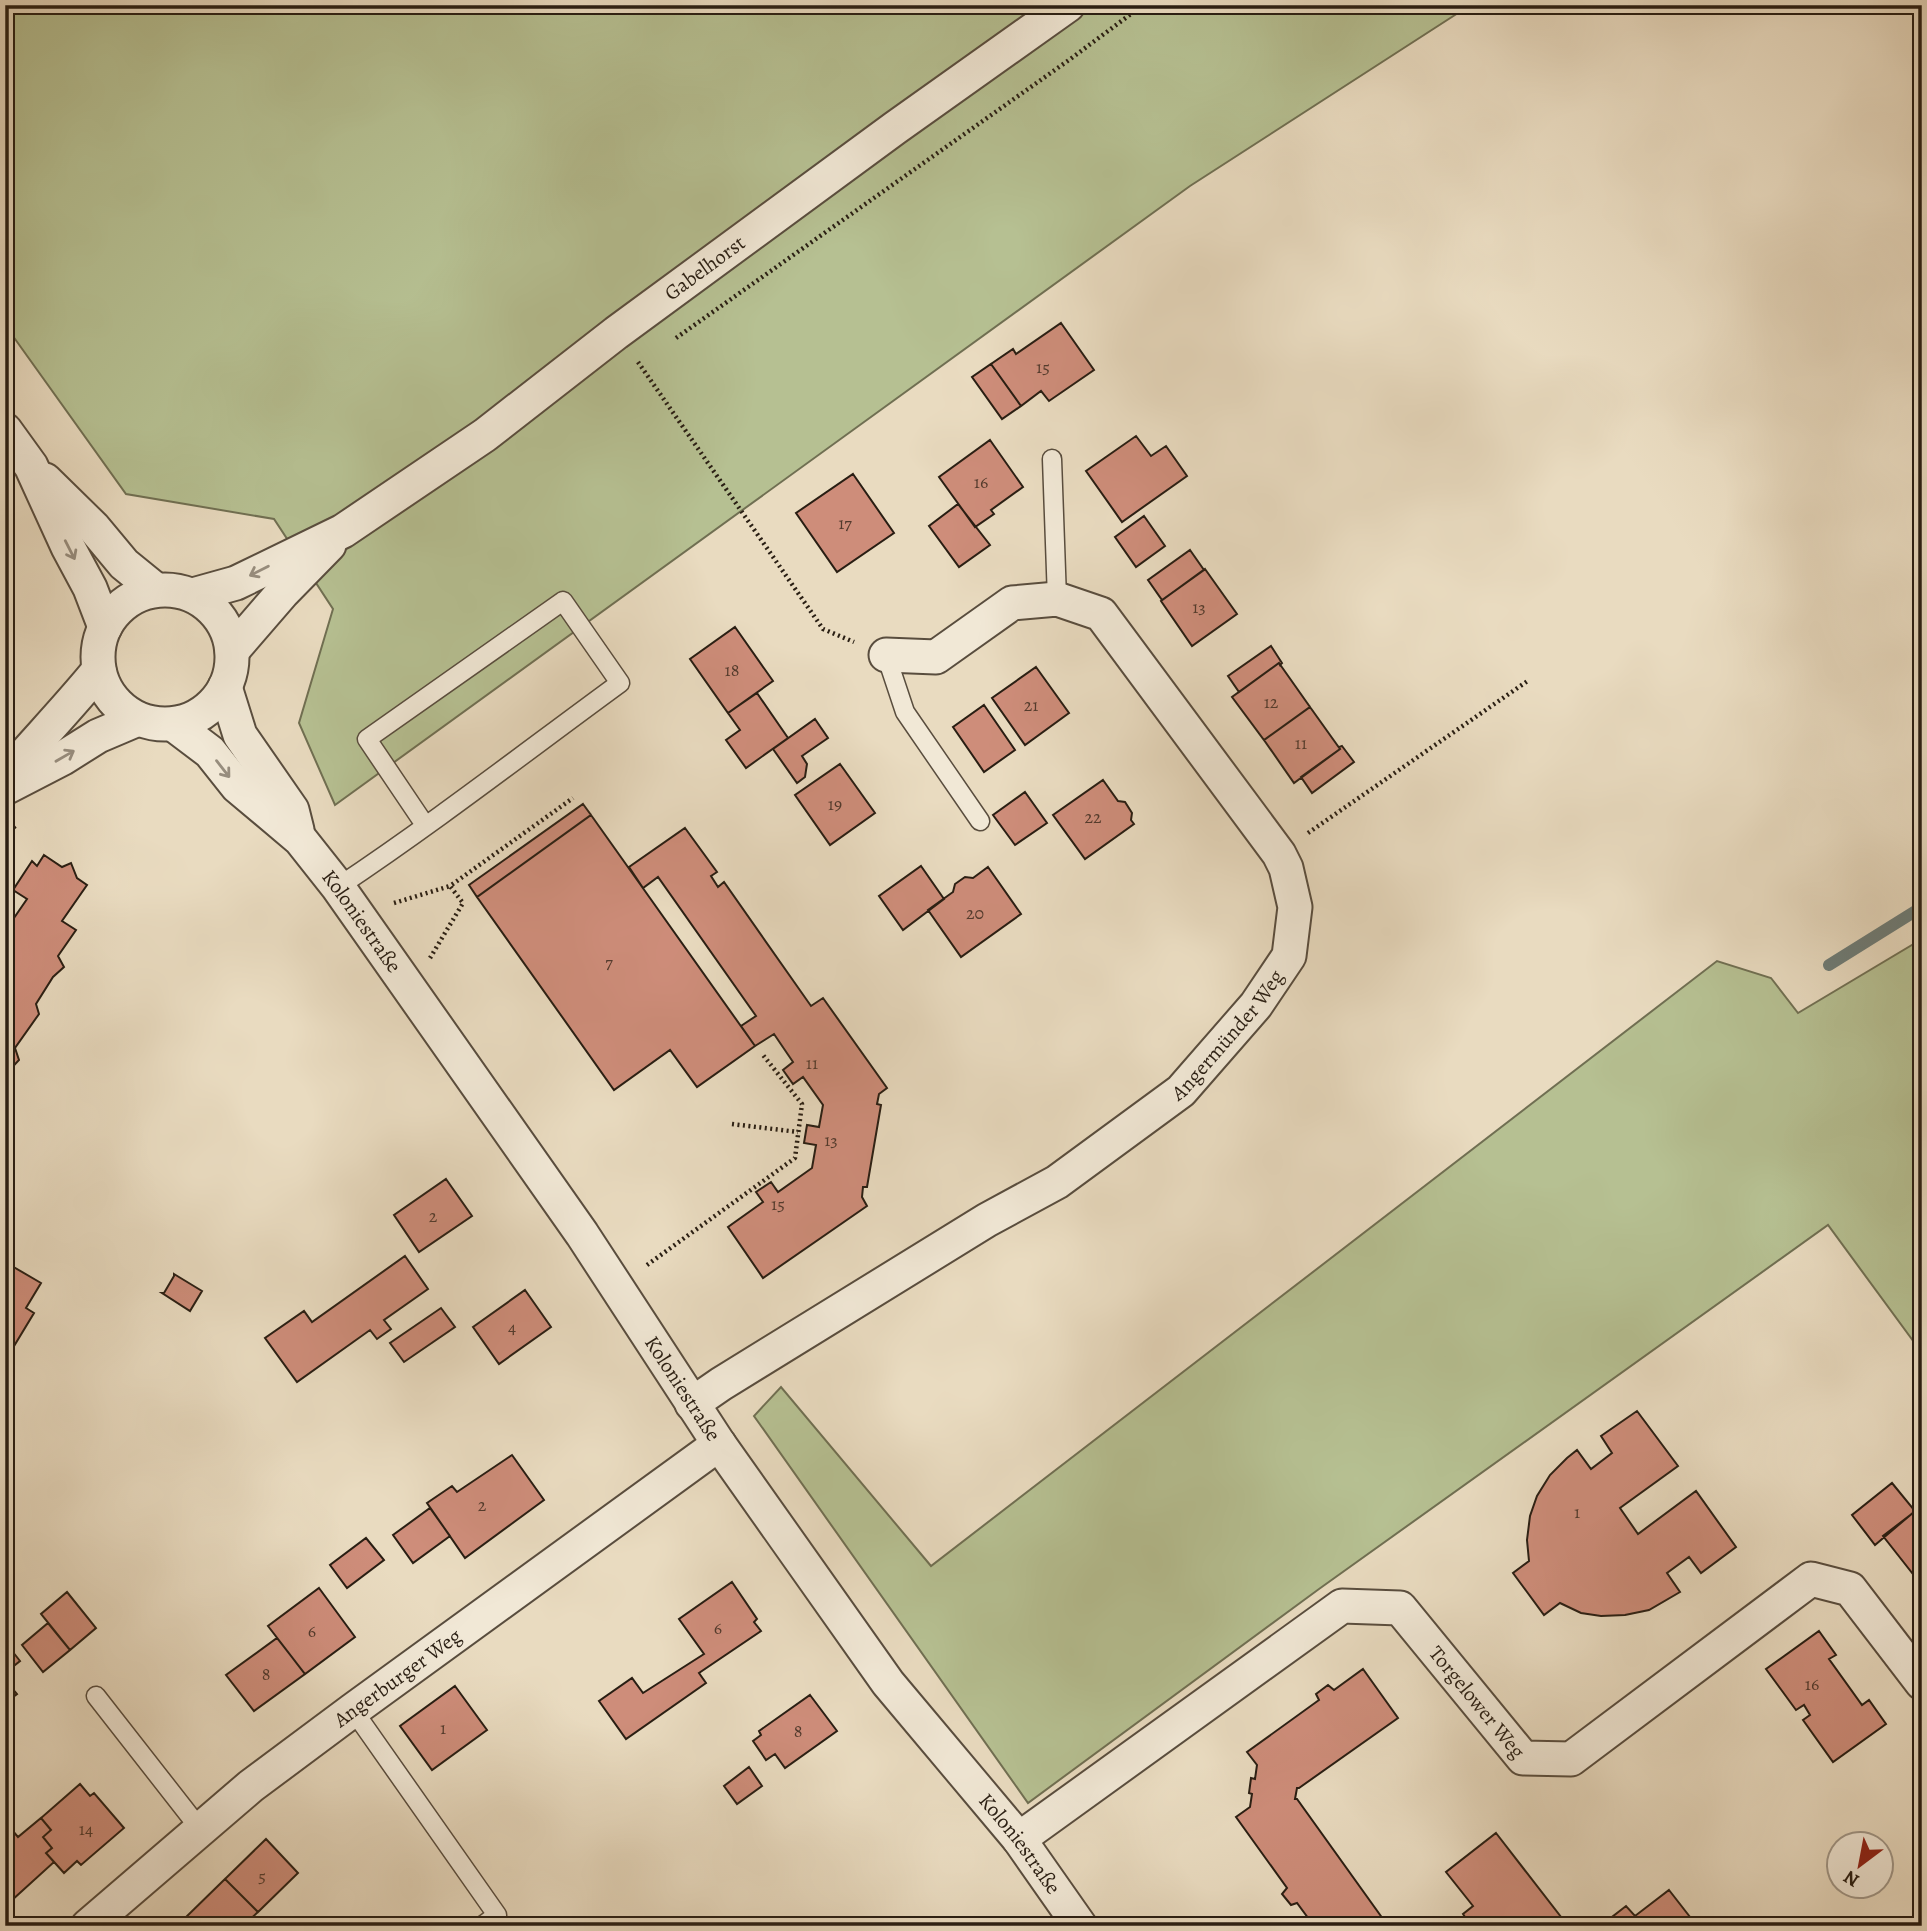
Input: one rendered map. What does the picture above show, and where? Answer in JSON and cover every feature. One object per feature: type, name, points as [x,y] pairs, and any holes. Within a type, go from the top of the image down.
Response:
[{"type":"street","name":"Gabelhorst","points":[[193,595],[236,583],[343,531],[485,435],[616,333],[1068,5]]},
{"type":"street","points":[[5,430],[31,466],[94,528],[124,564],[156,590]]},
{"type":"street","points":[[31,466],[90,588],[105,627]]},
{"type":"street","name":"Gabelhorst","points":[[232,651],[283,592],[343,531]]},
{"type":"street","points":[[156,590],[193,595],[214,611],[226,628],[232,651],[232,666],[225,687],[211,706],[194,718],[173,724],[138,719],[117,704],[106,690],[99,670],[99,646],[105,627],[118,608],[138,595],[156,590]]},
{"type":"street","name":"Angermünder Weg","points":[[692,1404],[987,1220],[1057,1182],[1181,1091],[1256,1005],[1289,956],[1295,907],[1286,868],[1279,854],[1101,614],[1057,599],[1012,603],[936,657],[886,655]]},
{"type":"street","points":[[5,777],[99,670]]},
{"type":"street","name":"Koloniestraße","points":[[225,687],[240,735],[292,810],[300,839]]},
{"type":"street","points":[[5,788],[98,736],[138,719]]},
{"type":"street","name":"Koloniestraße","points":[[173,724],[210,752],[237,786],[300,839],[338,887],[582,1234],[719,1444],[888,1683],[1019,1839],[1080,1926]]},
{"type":"street","name":"Angerburger Weg","points":[[88,1926],[251,1786],[719,1444]]},
{"type":"street","name":"Torgelower Weg","points":[[1019,1839],[1342,1606],[1400,1608],[1523,1758],[1571,1759],[1811,1579],[1850,1589],[1922,1683]]},
{"type":"lane","points":[[1052,459],[1057,599]]},
{"type":"lane","points":[[338,887],[425,825],[620,683],[563,601],[367,739],[425,825]]},
{"type":"lane","points":[[886,655],[905,712],[980,821]]},
{"type":"lane","points":[[96,1696],[200,1829]]},
{"type":"lane","points":[[353,1710],[497,1915],[482,1926]]},
{"type":"path","points":[[673,340],[1143,5]]},
{"type":"path","points":[[616,333],[823,629],[886,655]]},
{"type":"path","points":[[628,372],[639,364]]},
{"type":"path","points":[[1279,854],[1529,680]]},
{"type":"path","points":[[393,904],[450,886],[573,798]]},
{"type":"path","points":[[425,968],[463,903],[450,886]]},
{"type":"path","points":[[640,1270],[796,1158],[802,1104],[763,1055]]},
{"type":"path","points":[[732,1124],[798,1132]]},
{"type":"green space","points":[[5,5],[1453,5],[1458,13],[1190,186],[335,805],[299,723],[333,609],[274,519],[126,494],[5,325]]},
{"type":"green space","points":[[1922,939],[1922,1353],[1828,1225],[1319,1589],[1028,1803],[754,1416],[781,1387],[931,1566],[1717,961],[1771,978],[1798,1013]]},
{"type":"building","points":[[1061,323],[1094,370],[1049,401],[1041,391],[1021,406],[991,364],[1013,349],[1016,354]]},
{"type":"building","points":[[991,364],[1021,406],[1002,419],[972,377]]},
{"type":"building","points":[[1136,436],[1151,456],[1166,446],[1187,476],[1122,522],[1086,471]]},
{"type":"building","points":[[990,440],[1023,487],[991,510],[994,514],[975,527],[939,477]]},
{"type":"building","points":[[853,474],[894,533],[837,572],[796,513]]},
{"type":"building","points":[[958,504],[990,545],[959,567],[929,526]]},
{"type":"building","points":[[1144,516],[1165,546],[1136,567],[1115,537]]},
{"type":"building","points":[[1190,550],[1204,570],[1162,600],[1148,580]]},
{"type":"building","points":[[1205,569],[1237,614],[1192,646],[1161,601]]},
{"type":"building","points":[[735,627],[773,681],[728,713],[690,659]]},
{"type":"building","points":[[1271,646],[1282,663],[1239,692],[1228,676]]},
{"type":"building","points":[[1279,663],[1310,707],[1264,740],[1232,697]]},
{"type":"building","points":[[1036,667],[1069,713],[1025,745],[992,698]]},
{"type":"building","points":[[757,693],[788,738],[746,768],[726,740],[740,730],[728,713]]},
{"type":"building","points":[[984,705],[1015,750],[984,772],[953,727]]},
{"type":"building","points":[[1310,707],[1340,749],[1294,783],[1264,740]]},
{"type":"building","points":[[815,719],[828,738],[802,756],[807,764],[805,777],[797,783],[773,749]]},
{"type":"building","points":[[1342,746],[1354,762],[1312,793],[1301,777]]},
{"type":"building","points":[[840,764],[875,813],[830,845],[795,795]]},
{"type":"building","points":[[1103,780],[1118,801],[1125,802],[1132,813],[1131,820],[1134,824],[1085,859],[1053,815]]},
{"type":"building","points":[[1025,792],[1047,823],[1015,845],[993,815]]},
{"type":"building","points":[[583,804],[591,815],[477,897],[469,885]]},
{"type":"building","points":[[591,815],[755,1046],[697,1087],[670,1050],[614,1090],[477,897]]},
{"type":"building","points":[[685,828],[717,872],[711,876],[718,887],[724,882],[811,1006],[823,998],[887,1088],[879,1094],[877,1104],[881,1105],[867,1187],[863,1187],[862,1197],[867,1206],[763,1278],[728,1227],[763,1202],[756,1192],[771,1182],[778,1192],[812,1168],[816,1145],[804,1143],[807,1125],[819,1127],[823,1105],[803,1077],[793,1084],[783,1070],[793,1062],[774,1034],[755,1046],[741,1026],[756,1016],[658,877],[643,888],[629,867]]},
{"type":"building","points":[[44,855],[62,867],[71,863],[77,878],[87,885],[62,921],[76,930],[58,956],[64,967],[53,977],[36,1004],[39,1014],[15,1048],[19,1060],[5,1075],[5,931],[27,899],[13,890],[32,861],[37,866]]},
{"type":"building","points":[[921,866],[944,899],[903,930],[879,896]]},
{"type":"building","points":[[988,867],[1021,914],[961,957],[928,910],[953,892],[955,884],[965,877],[973,878]]},
{"type":"building","points":[[446,1179],[472,1216],[419,1252],[394,1215]]},
{"type":"building","points":[[405,1256],[428,1289],[384,1320],[391,1329],[377,1339],[370,1330],[297,1382],[265,1338],[304,1311],[312,1322]]},
{"type":"building","points":[[5,1262],[41,1283],[26,1308],[34,1313],[8,1356],[5,1354]]},
{"type":"building","points":[[174,1274],[202,1291],[190,1311],[162,1293]]},
{"type":"building","points":[[525,1290],[551,1327],[499,1364],[473,1327]]},
{"type":"building","points":[[441,1308],[455,1327],[404,1362],[390,1343]]},
{"type":"building","points":[[1637,1411],[1678,1466],[1620,1508],[1638,1534],[1696,1491],[1736,1547],[1701,1573],[1689,1557],[1667,1573],[1680,1592],[1649,1610],[1601,1616],[1581,1613],[1560,1603],[1544,1615],[1513,1573],[1529,1561],[1527,1540],[1530,1516],[1537,1496],[1550,1475],[1577,1450],[1591,1469],[1612,1453],[1601,1436]]},
{"type":"building","points":[[512,1455],[544,1500],[465,1558],[427,1503],[452,1486],[457,1492]]},
{"type":"building","points":[[1892,1483],[1915,1511],[1875,1545],[1852,1515]]},
{"type":"building","points":[[1922,1506],[1922,1582],[1920,1583],[1883,1536]]},
{"type":"building","points":[[430,1508],[450,1536],[413,1563],[393,1535]]},
{"type":"building","points":[[366,1538],[384,1560],[347,1588],[330,1565]]},
{"type":"building","points":[[732,1582],[757,1619],[754,1622],[761,1631],[699,1673],[706,1683],[626,1739],[599,1701],[632,1678],[643,1693],[704,1654],[679,1619]]},
{"type":"building","points":[[319,1588],[355,1637],[305,1674],[268,1626]]},
{"type":"building","points":[[67,1592],[96,1628],[70,1650],[41,1614]]},
{"type":"building","points":[[48,1623],[70,1650],[43,1672],[22,1645]]},
{"type":"building","points":[[1819,1631],[1836,1655],[1829,1659],[1862,1705],[1869,1700],[1886,1724],[1833,1762],[1803,1720],[1810,1715],[1804,1705],[1796,1710],[1766,1669]]},
{"type":"building","points":[[277,1638],[305,1674],[254,1711],[226,1675]]},
{"type":"building","points":[[5,1642],[20,1661],[5,1673]]},
{"type":"building","points":[[1363,1669],[1398,1718],[1297,1788],[1295,1799],[1388,1926],[1314,1926],[1297,1903],[1291,1905],[1282,1894],[1287,1888],[1236,1817],[1250,1807],[1251,1778],[1255,1779],[1257,1765],[1247,1752],[1319,1700],[1316,1694],[1328,1685],[1334,1690]]},
{"type":"building","points":[[5,1680],[17,1694],[5,1703]]},
{"type":"building","points":[[455,1686],[487,1730],[432,1770],[400,1726]]},
{"type":"building","points":[[810,1695],[837,1731],[785,1768],[775,1754],[766,1760],[753,1741],[761,1735],[759,1731]]},
{"type":"building","points":[[749,1767],[762,1786],[737,1804],[724,1786]]},
{"type":"building","points":[[80,1784],[90,1796],[94,1793],[124,1828],[81,1865],[77,1861],[64,1873],[46,1853],[52,1848],[43,1837],[51,1830],[41,1818]]},
{"type":"building","points":[[41,1818],[51,1830],[43,1837],[52,1848],[46,1853],[54,1862],[11,1901],[5,1894],[5,1836],[12,1830],[18,1837]]},
{"type":"building","points":[[1496,1833],[1568,1926],[1489,1926],[1484,1920],[1471,1926],[1463,1914],[1473,1906],[1446,1872]]},
{"type":"building","points":[[266,1839],[298,1873],[258,1912],[225,1879]]},
{"type":"building","points":[[225,1879],[258,1912],[243,1926],[191,1926],[184,1919]]},
{"type":"building","points":[[1669,1890],[1697,1926],[1620,1926],[1612,1917],[1626,1906],[1635,1916]]},
{"type":"waterway","points":[[1829,965],[1922,907]]}]
